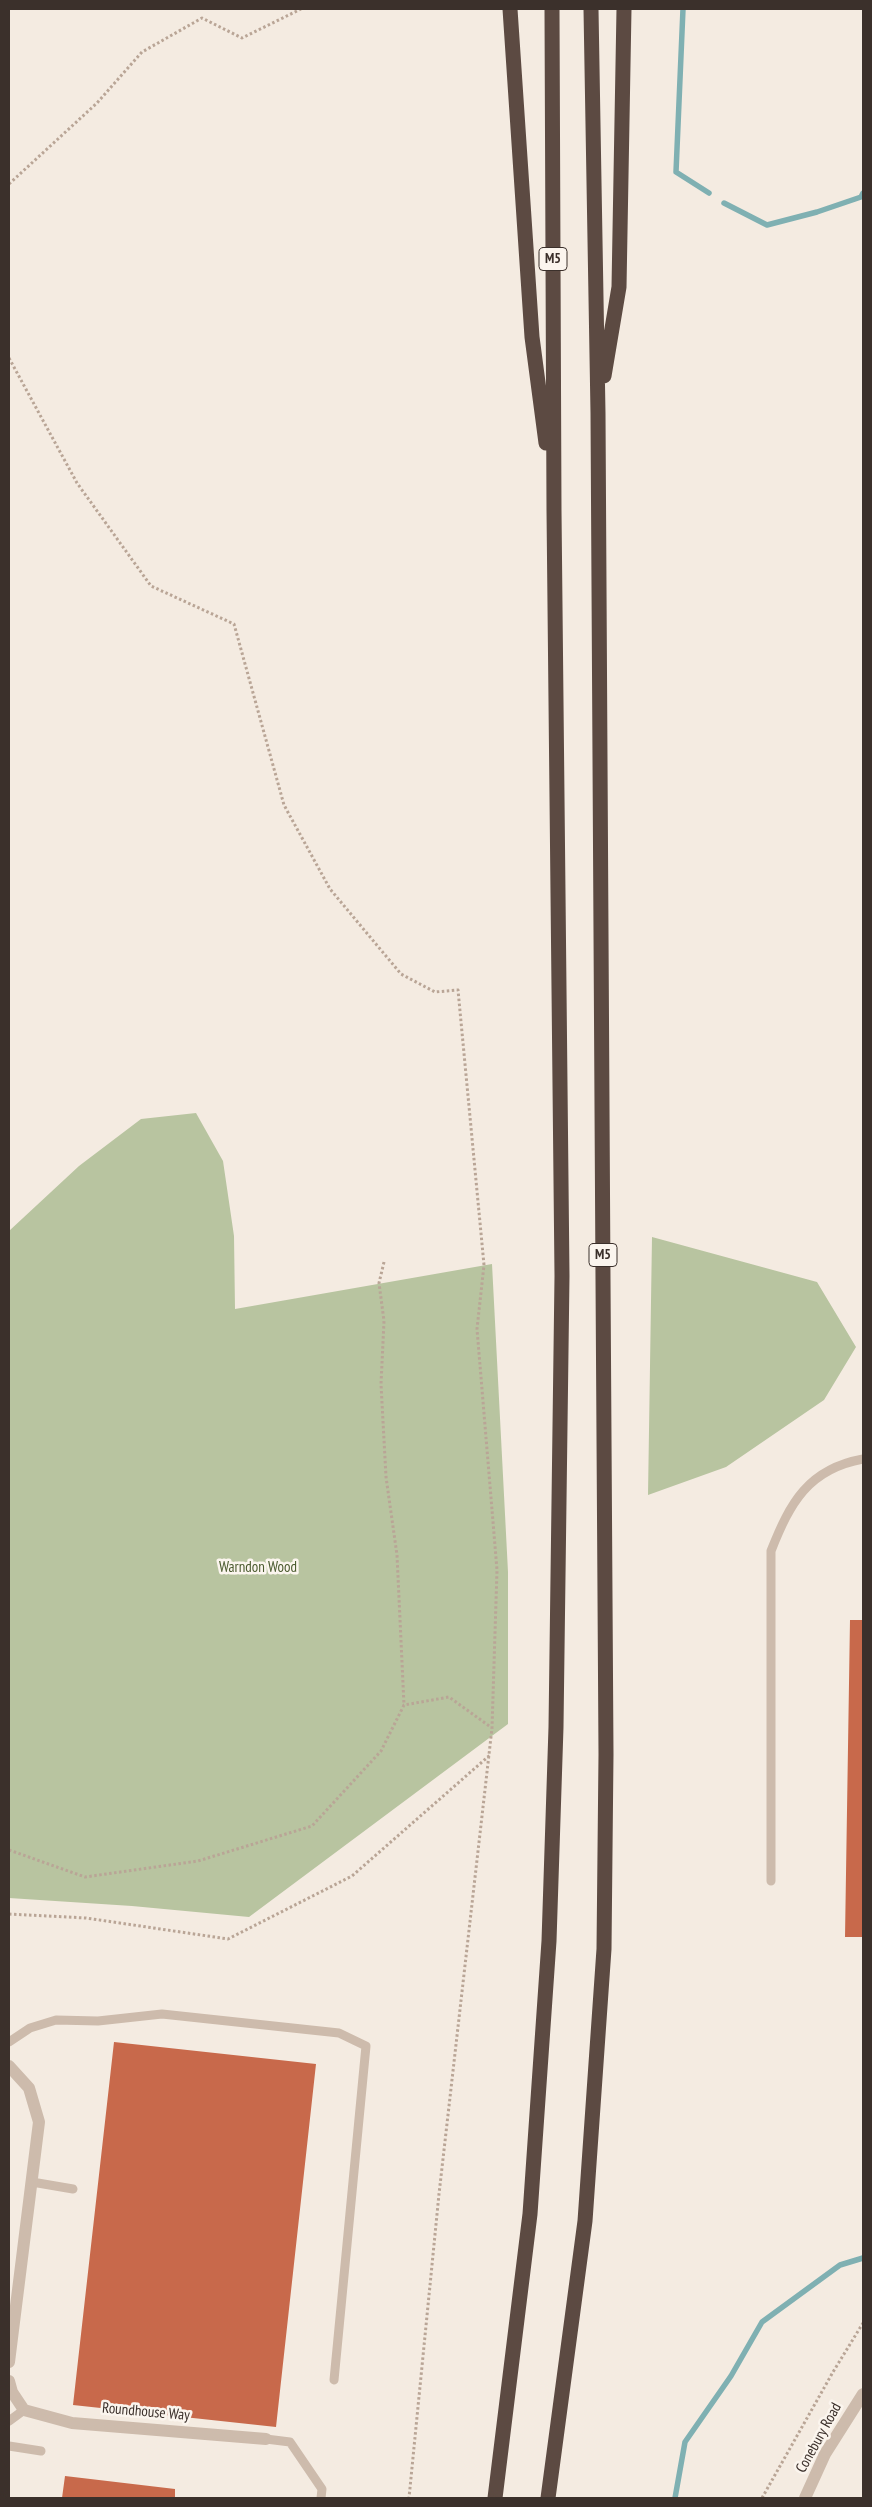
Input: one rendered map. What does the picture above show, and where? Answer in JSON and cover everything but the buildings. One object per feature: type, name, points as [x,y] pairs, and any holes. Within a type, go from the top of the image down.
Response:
[{"type":"highway","name":"M5","points":[[510,9],[532,337],[554,510]]},
{"type":"highway","name":"M5","points":[[495,2498],[530,2214],[549,1940],[556,1736],[562,1266],[554,510],[552,9]]},
{"type":"highway","name":"M5","points":[[548,2498],[585,2221],[604,1950],[606,1754],[598,413],[592,9]]},
{"type":"highway","name":"M5","points":[[598,413],[619,287],[624,9]]},
{"type":"street","points":[[9,2066],[29,2088],[39,2122],[9,2362]]},
{"type":"street","points":[[9,2381],[12,2392],[24,2410]]},
{"type":"street","name":"Conebury Road","points":[[805,2498],[825,2454],[863,2394]]},
{"type":"street","name":"Roundhouse Way","points":[[24,2410],[72,2422],[266,2439]]},
{"type":"lane","points":[[771,1881],[771,1551],[781,1525],[799,1495],[817,1476],[853,1461],[863,1459]]},
{"type":"lane","points":[[9,2042],[30,2028],[56,2020],[98,2021],[162,2014],[339,2034],[366,2046],[334,2380]]},
{"type":"lane","points":[[32,2182],[73,2189]]},
{"type":"lane","points":[[9,2421],[24,2410]]},
{"type":"lane","points":[[266,2439],[290,2442],[322,2490],[321,2498]]},
{"type":"lane","points":[[9,2446],[41,2451]]},
{"type":"path","points":[[9,184],[97,104],[142,52],[202,18],[242,38],[302,9]]},
{"type":"path","points":[[9,358],[76,484],[151,586],[234,624],[284,806],[330,889],[401,974],[435,992],[458,990],[484,1265],[477,1329],[497,1570],[492,1728],[440,2194],[410,2498]]},
{"type":"path","points":[[9,1850],[85,1876],[198,1861],[312,1826],[381,1751],[404,1705],[397,1555],[386,1477],[381,1384],[384,1321],[379,1283],[384,1262]]},
{"type":"path","points":[[404,1705],[449,1698],[492,1728]]},
{"type":"path","points":[[9,1914],[86,1918],[228,1939],[352,1876],[490,1754]]},
{"type":"path","points":[[762,2498],[809,2413],[863,2323]]},
{"type":"green space","name":"Warndon Wood","points":[[196,1113],[223,1161],[234,1236],[235,1309],[492,1264],[508,1572],[508,1724],[249,1917],[132,1906],[9,1898],[9,1231],[79,1166],[141,1119]]},
{"type":"green space","points":[[652,1237],[817,1282],[856,1347],[824,1400],[726,1467],[648,1495]]},
{"type":"waterway","points":[[683,9],[676,172],[709,193]]},
{"type":"waterway","points":[[724,203],[767,225],[817,212],[861,197],[863,193]]},
{"type":"waterway","points":[[675,2498],[685,2442],[731,2376],[762,2322],[840,2265],[863,2258]]}]
